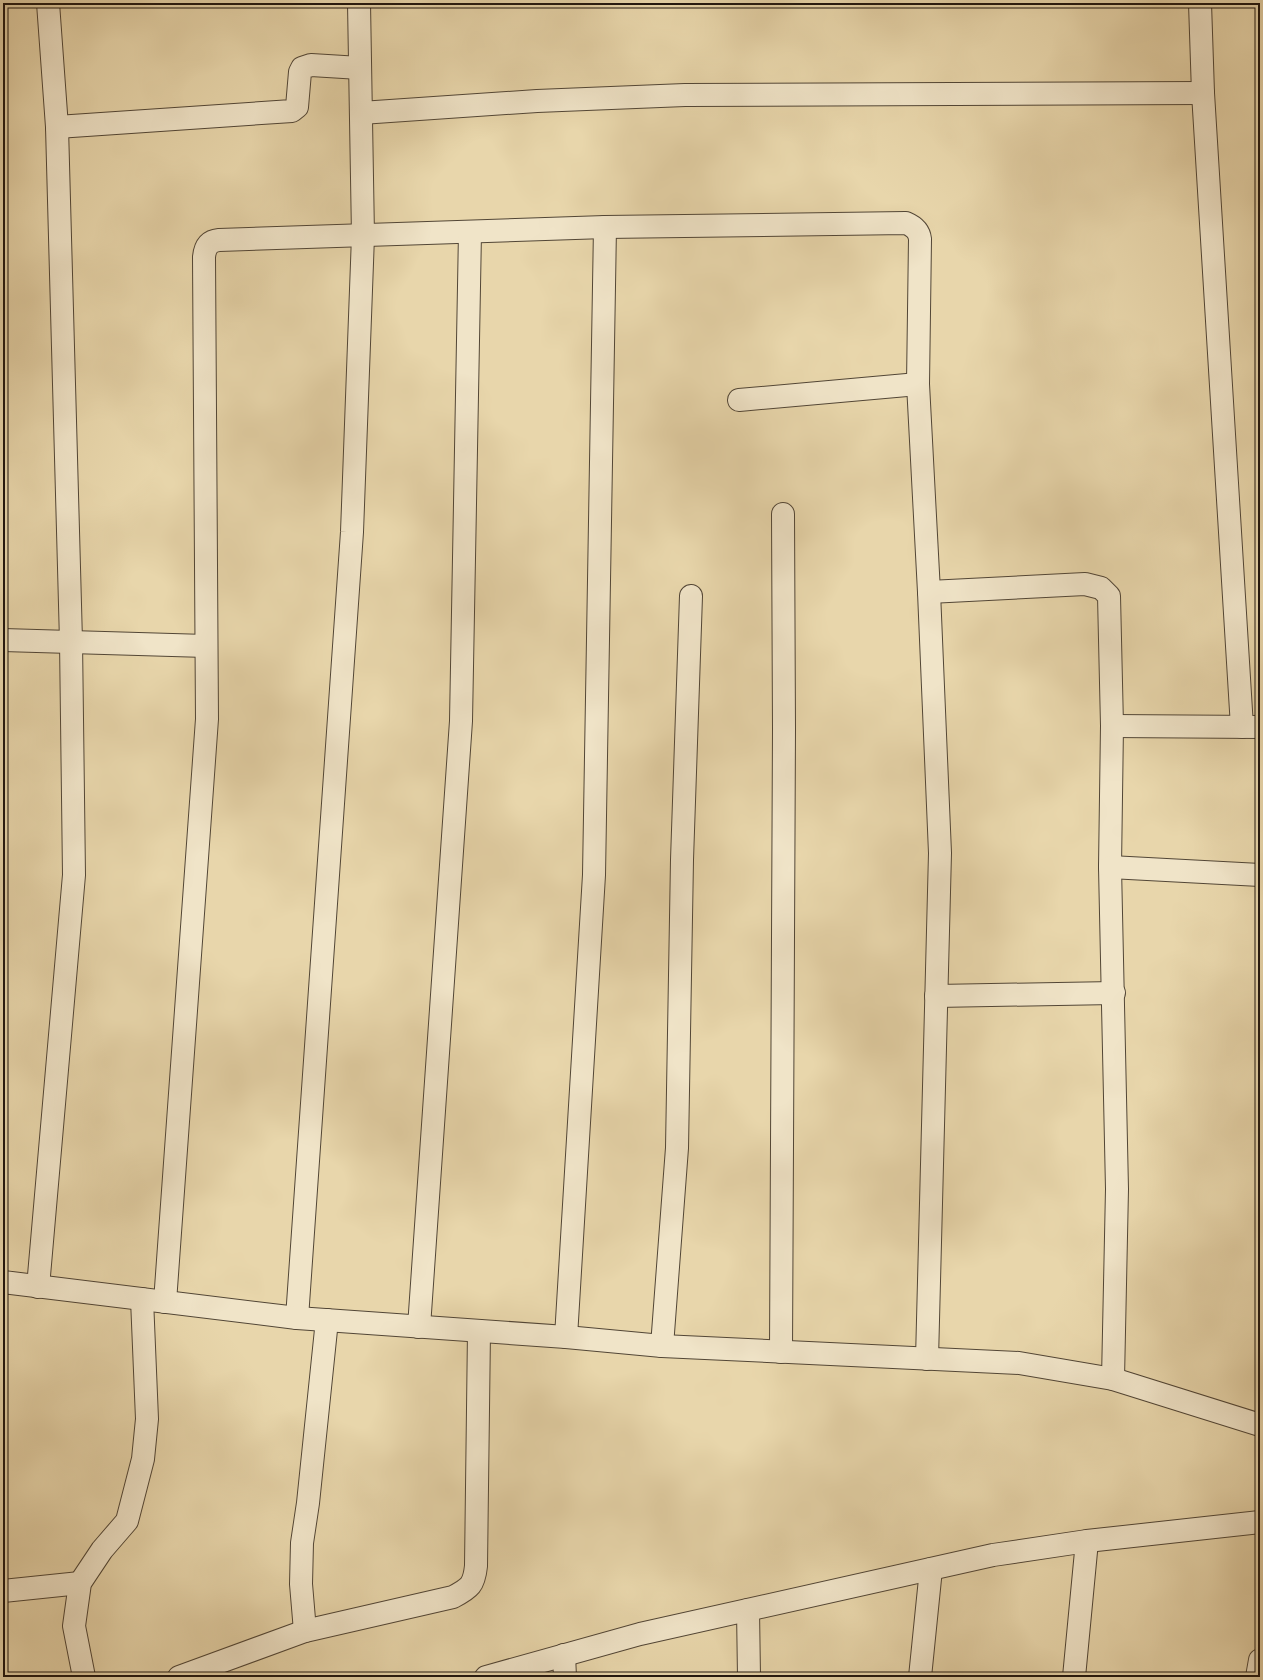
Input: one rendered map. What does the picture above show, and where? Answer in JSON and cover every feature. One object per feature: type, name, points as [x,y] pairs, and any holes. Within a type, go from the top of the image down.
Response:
[{"type":"street","points":[[38,1287],[74,875],[71,642],[57,127],[48,3]]},
{"type":"street","points":[[297,1318],[352,532],[364,236],[359,3]]},
{"type":"street","points":[[1112,726],[1251,727],[1203,93],[1200,3]]},
{"type":"street","points":[[57,127],[292,111],[297,107],[300,72],[302,68],[311,65],[360,68]]},
{"type":"street","points":[[361,113],[530,102],[685,95],[1203,93]]},
{"type":"street","points":[[165,1302],[207,719],[204,251],[210,243],[219,240],[605,227],[906,223],[913,226],[918,231],[920,239],[918,384],[929,592],[940,853],[927,1359]]},
{"type":"street","points":[[566,1337],[594,875],[605,227]]},
{"type":"street","points":[[419,1327],[461,721],[470,232]]},
{"type":"street","points":[[738,400],[918,384]]},
{"type":"street","points":[[781,1352],[784,745],[783,514]]},
{"type":"street","points":[[929,592],[1085,584],[1097,586],[1105,590],[1109,596],[1112,726],[1110,867],[1114,993],[1117,1189],[1113,1379]]},
{"type":"street","points":[[662,1346],[677,1148],[682,875],[691,596]]},
{"type":"street","points":[[3,640],[206,646]]},
{"type":"street","points":[[1110,867],[1260,875]]},
{"type":"street","points":[[936,996],[1114,993]]},
{"type":"street","points":[[3,1282],[297,1318],[566,1337],[662,1346],[1020,1363],[1113,1379],[1260,1425]]},
{"type":"street","points":[[84,1677],[74,1626],[80,1583],[102,1550],[127,1521],[143,1458],[147,1419],[142,1299]]},
{"type":"street","points":[[305,1631],[301,1584],[302,1543],[308,1503],[327,1320]]},
{"type":"street","points":[[179,1677],[305,1631],[453,1597],[470,1587],[475,1578],[476,1566],[478,1331]]},
{"type":"street","points":[[486,1677],[640,1634],[993,1555],[1086,1541],[1260,1522]]},
{"type":"street","points":[[1074,1677],[1086,1541]]},
{"type":"street","points":[[920,1677],[931,1569]]},
{"type":"street","points":[[3,1591],[80,1583]]},
{"type":"street","points":[[748,1610],[749,1677]]},
{"type":"street","points":[[564,1655],[565,1677]]},
{"type":"street","points":[[1257,1677],[1260,1660]]}]
